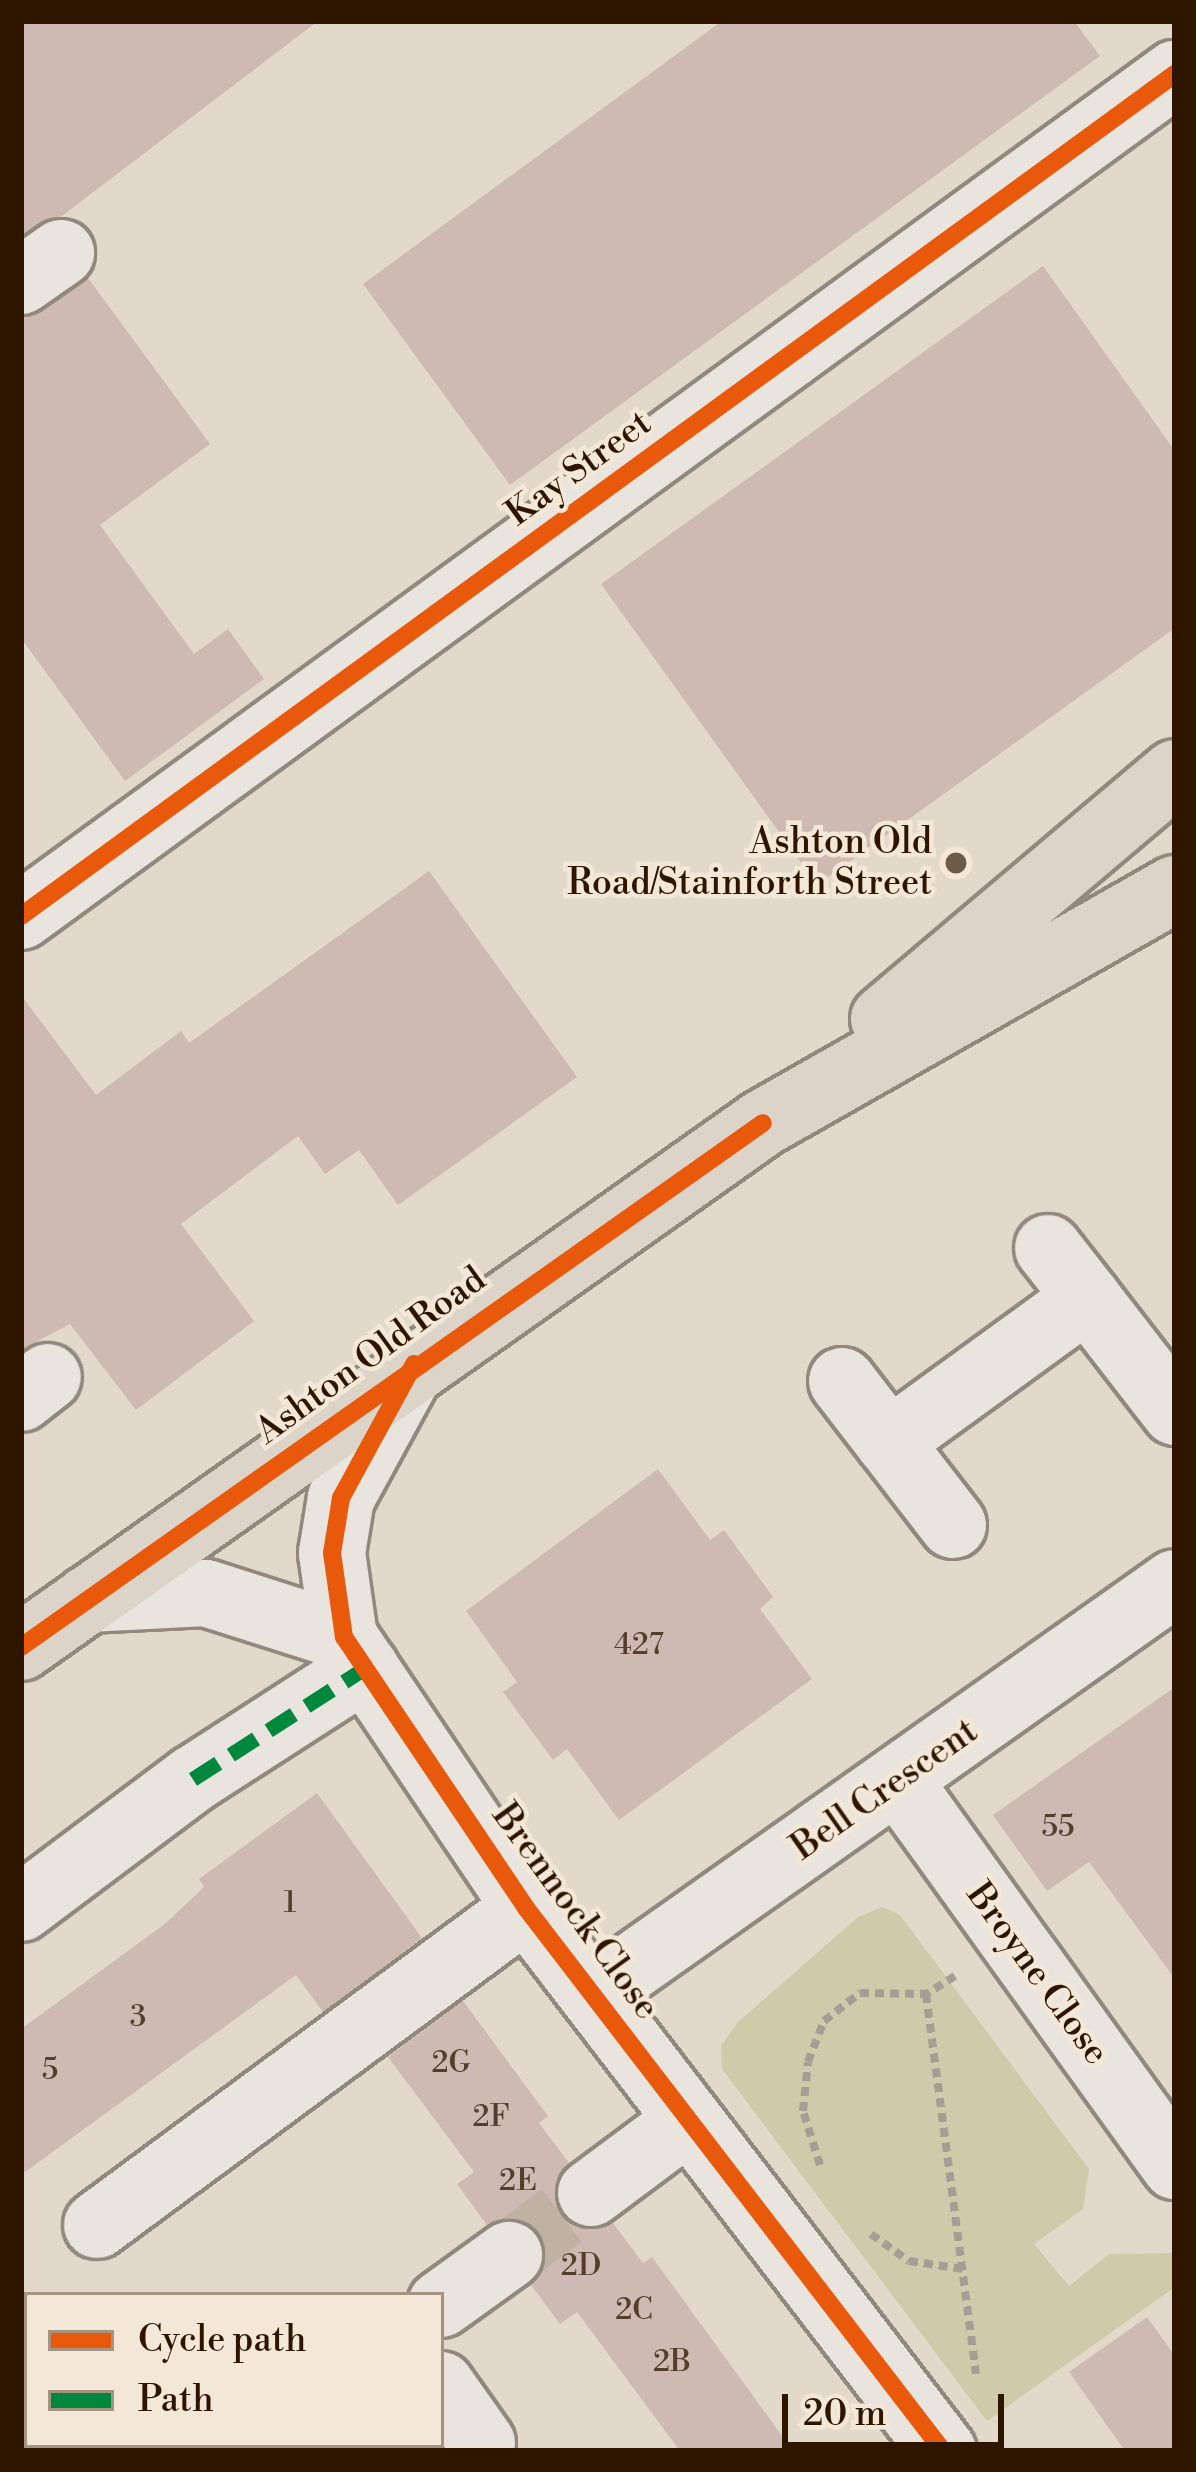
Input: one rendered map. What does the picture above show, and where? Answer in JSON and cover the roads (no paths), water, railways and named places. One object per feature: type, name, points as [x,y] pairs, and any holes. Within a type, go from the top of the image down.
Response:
[{"type":"highway","name":"Ashton Old Road","points":[[763,1123],[1175,773]]},
{"type":"highway","name":"Ashton Old Road","points":[[21,1647],[415,1364],[763,1123],[1175,889]]},
{"type":"street","name":"Kay Street","points":[[21,916],[1175,74]]},
{"type":"street","points":[[890,1442],[1068,1273],[1175,1412]]},
{"type":"street","name":"Brennock Close","points":[[415,1364],[340,1498],[332,1553],[355,1652],[526,1908],[943,2451]]},
{"type":"street","points":[[842,1381],[953,1525]]},
{"type":"street","name":"Bell Crescent","points":[[593,1994],[1175,1583]]},
{"type":"street","points":[[88,1600],[206,1593],[355,1652]]},
{"type":"street","points":[[21,1908],[355,1652]]},
{"type":"street","name":"Broyne Close","points":[[898,1783],[1175,2166]]},
{"type":"street","points":[[97,2225],[526,1908]]},
{"type":"street","points":[[591,2193],[689,2120]]},
{"type":"street","points":[[444,2302],[508,2255]]},
{"type":"street","points":[[444,2389],[482,2443]]},
{"type":"tunnel","points":[[509,2255],[591,2193]]},
{"type":"place","name":"Ashton Old Road/Stainforth Street","points":[[956,863]]}]
